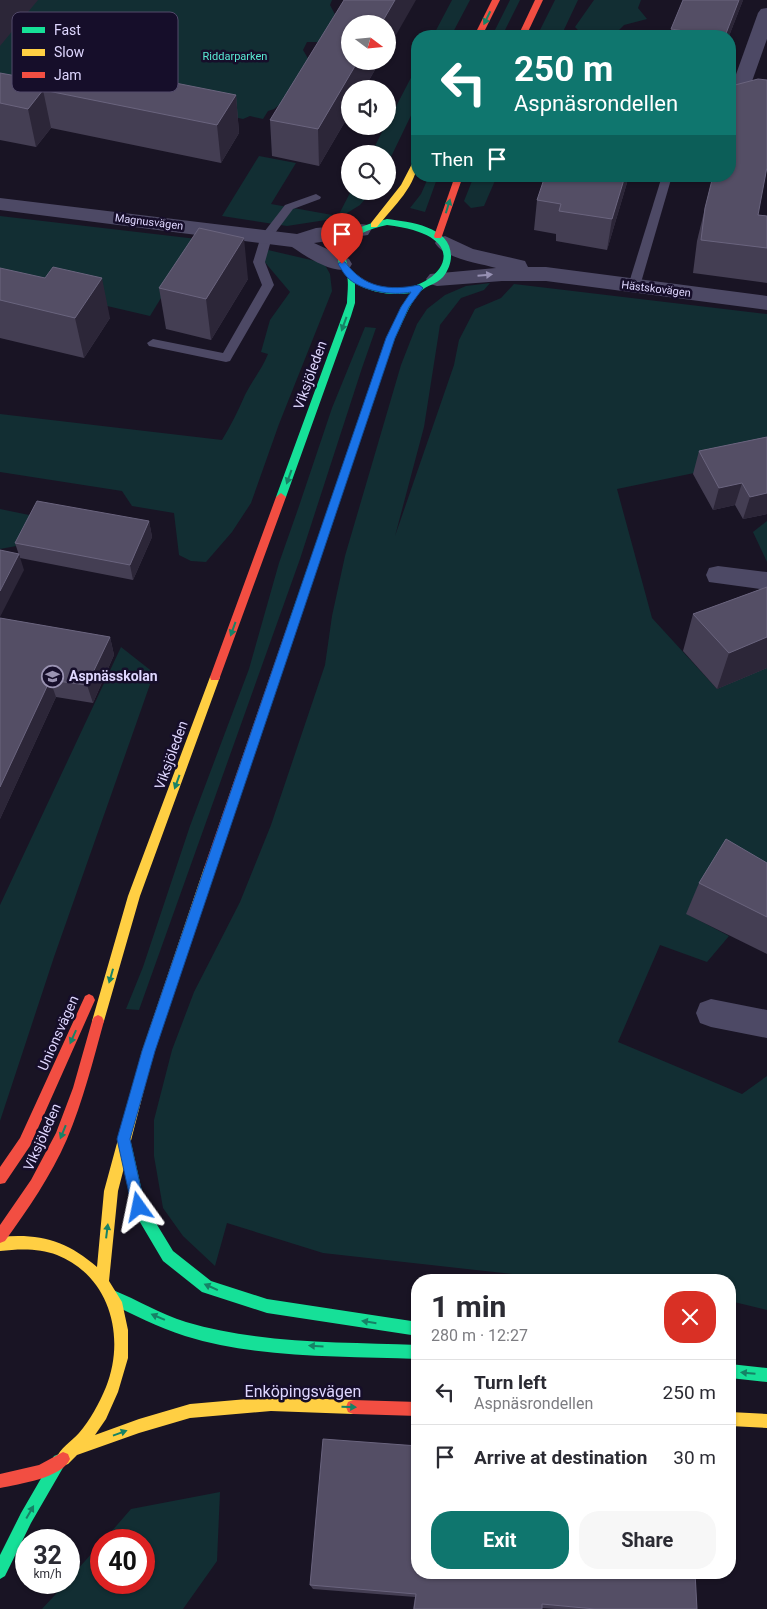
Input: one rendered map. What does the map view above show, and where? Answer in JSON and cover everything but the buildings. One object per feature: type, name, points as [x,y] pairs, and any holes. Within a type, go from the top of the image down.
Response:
[{"type":"main road","points":[[481,30],[496,0]]},
{"type":"main road","points":[[525,30],[539,0]]},
{"type":"main road","points":[[367,228],[405,186],[411,174]]},
{"type":"main road","points":[[442,240],[457,182]]},
{"type":"main road","points":[[103,1280],[111,1191],[148,1051],[388,348],[405,307],[428,283],[446,268],[449,255],[442,240],[416,225],[387,222],[367,228],[350,238],[342,250],[347,270],[361,283],[382,290],[404,291],[428,283]]},
{"type":"main road","name":"Viksjöleden","points":[[0,1236],[36,1186],[55,1151],[71,1112],[134,896],[347,316],[351,303],[347,270]]},
{"type":"main road","name":"Unionsvägen","points":[[0,1178],[24,1142],[134,896]]},
{"type":"main road","points":[[124,1139],[139,1207],[168,1256],[207,1287],[267,1306],[411,1328]]},
{"type":"main road","points":[[0,1244],[24,1241],[54,1245],[82,1259],[103,1280],[113,1297],[121,1321],[122,1339],[120,1375],[110,1402],[95,1427],[74,1449],[41,1472],[22,1478],[0,1481]]},
{"type":"main road","points":[[113,1297],[174,1324],[208,1335],[259,1343],[411,1352]]},
{"type":"main road","points":[[736,1372],[767,1375]]},
{"type":"main road","name":"Enköpingsvägen","points":[[74,1449],[190,1411],[270,1404],[411,1410]]},
{"type":"main road","points":[[736,1419],[767,1421]]},
{"type":"main road","points":[[0,1571],[26,1518],[59,1461]]},
{"type":"street","points":[[739,101],[767,13]]},
{"type":"street","name":"Magnusvägen","points":[[0,204],[298,240],[316,235],[367,228]]},
{"type":"street","name":"Magnusvägen","points":[[298,240],[311,250],[347,270]]},
{"type":"street","name":"Hästskovägen","points":[[442,240],[467,254],[546,274],[767,303]]},
{"type":"street","name":"Hästskovägen","points":[[428,283],[502,274],[546,274]]},
{"type":"street","points":[[718,575],[767,581]]},
{"type":"street","points":[[711,1013],[767,1024]]},
{"type":"lane","points":[[634,286],[665,182]]},
{"type":"lane","points":[[153,343],[226,358],[268,285],[259,262],[267,236],[289,207],[316,196]]},
{"type":"green space","name":"Riddarparken","points":[[0,0],[332,0],[330,5],[339,22],[326,42],[307,42],[303,50],[312,65],[304,85],[274,109],[268,111],[263,119],[250,116],[243,119],[216,113],[0,92]]},
{"type":"green space","points":[[452,0],[470,0],[454,30],[436,30]]},
{"type":"green space","points":[[510,0],[520,0],[505,30],[495,30]]},
{"type":"green space","points":[[555,0],[578,0],[564,30],[540,30]]},
{"type":"green space","points":[[594,0],[641,0],[638,8],[647,19],[624,25],[619,30],[578,30],[575,27]]},
{"type":"green space","points":[[411,78],[411,115],[396,146],[376,145],[380,135],[396,135],[396,107]]},
{"type":"green space","points":[[259,156],[296,163],[271,204],[338,216],[346,200],[364,200],[360,205],[339,218],[287,226],[222,216]]},
{"type":"green space","points":[[426,182],[436,182],[425,212],[410,208],[421,194]]},
{"type":"green space","points":[[472,182],[494,182],[484,206],[471,208],[464,201]]},
{"type":"green space","points":[[0,216],[197,239],[150,316],[0,281]]},
{"type":"green space","points":[[268,250],[324,263],[330,274],[332,291],[279,424],[251,503],[232,532],[206,562],[191,561],[179,555],[174,513],[132,506],[122,491],[0,472],[0,414],[222,440],[268,354],[261,352],[270,320],[290,292],[263,260]]},
{"type":"green space","points":[[490,283],[484,290],[461,298],[440,325],[424,427],[395,536],[454,365],[459,340],[475,309],[501,298],[514,284],[767,314],[767,458],[617,489],[652,618],[717,689],[767,667],[767,901],[687,914],[729,936],[707,962],[660,945],[618,1042],[742,1094],[767,1076],[767,1310],[736,1302],[736,1274],[512,1274],[323,1253],[227,1223],[215,1266],[183,1236],[163,1208],[154,1156],[154,1120],[172,1050],[194,992],[240,902],[271,825],[325,665],[332,616],[345,556],[401,365],[417,324],[427,309],[445,295],[466,286]]},
{"type":"green space","points":[[365,327],[376,328],[300,559],[139,1010],[126,1009],[143,967],[190,826],[249,669],[279,563],[332,408]]},
{"type":"green space","points":[[0,509],[34,516],[22,545],[0,549]]},
{"type":"green space","points":[[767,521],[767,562],[753,532]]},
{"type":"green space","points":[[121,647],[154,673],[54,957],[0,1121],[0,905]]},
{"type":"green space","points":[[220,1492],[217,1561],[183,1609],[42,1609],[56,1594],[80,1594],[80,1567],[90,1555],[90,1594],[155,1594],[155,1529],[114,1529],[131,1509]]},
{"type":"traffic: fast","points":[[387,222],[426,230],[436,235],[443,242],[447,250],[447,260],[443,271],[436,279],[428,285],[418,288],[407,291],[395,291],[372,288],[362,284],[348,272],[343,265],[342,259],[342,250],[345,243],[356,233],[387,222]]},
{"type":"traffic: fast","points":[[281,497],[347,316],[351,303],[351,276]]},
{"type":"traffic: fast","points":[[292,627],[391,338],[405,307],[419,288]]},
{"type":"traffic: fast","points":[[126,1147],[139,1207],[168,1256],[207,1287],[267,1306],[411,1328]]},
{"type":"traffic: fast","points":[[113,1297],[175,1326],[224,1338],[279,1346],[411,1352]]},
{"type":"traffic: fast","points":[[736,1372],[767,1375]]},
{"type":"traffic: fast","points":[[0,1571],[26,1518],[59,1461]]},
{"type":"traffic: slow","points":[[374,225],[405,186],[411,174]]},
{"type":"traffic: slow","points":[[98,1021],[134,896],[215,677]]},
{"type":"traffic: slow","points":[[103,1280],[111,1191],[148,1051],[210,868]]},
{"type":"traffic: slow","points":[[0,1244],[20,1242],[40,1244],[67,1253],[100,1278],[115,1302],[121,1330],[120,1358],[113,1387],[101,1414],[84,1439],[63,1459]]},
{"type":"traffic: slow","points":[[78,1448],[139,1426],[190,1411],[271,1404],[353,1407]]},
{"type":"traffic: slow","points":[[736,1419],[767,1421]]},
{"type":"traffic: jam","points":[[481,30],[496,0]]},
{"type":"traffic: jam","points":[[525,30],[539,0]]},
{"type":"traffic: jam","points":[[438,236],[457,182]]},
{"type":"traffic: jam","points":[[215,677],[281,497]]},
{"type":"traffic: jam","points":[[210,868],[292,627]]},
{"type":"traffic: jam","points":[[0,1178],[25,1142],[89,1000]]},
{"type":"traffic: jam","points":[[0,1236],[36,1185],[61,1136],[79,1088],[98,1021]]},
{"type":"traffic: jam","points":[[353,1407],[411,1409]]},
{"type":"traffic: jam","points":[[0,1481],[41,1472],[63,1459]]},
{"type":"place","name":"Aspnässkolan","points":[[53,676]]},
{"type":"route","points":[[139,1207],[124,1139],[148,1051],[391,338],[405,307],[419,288],[404,291],[374,288],[361,283],[351,276],[342,264]]}]
